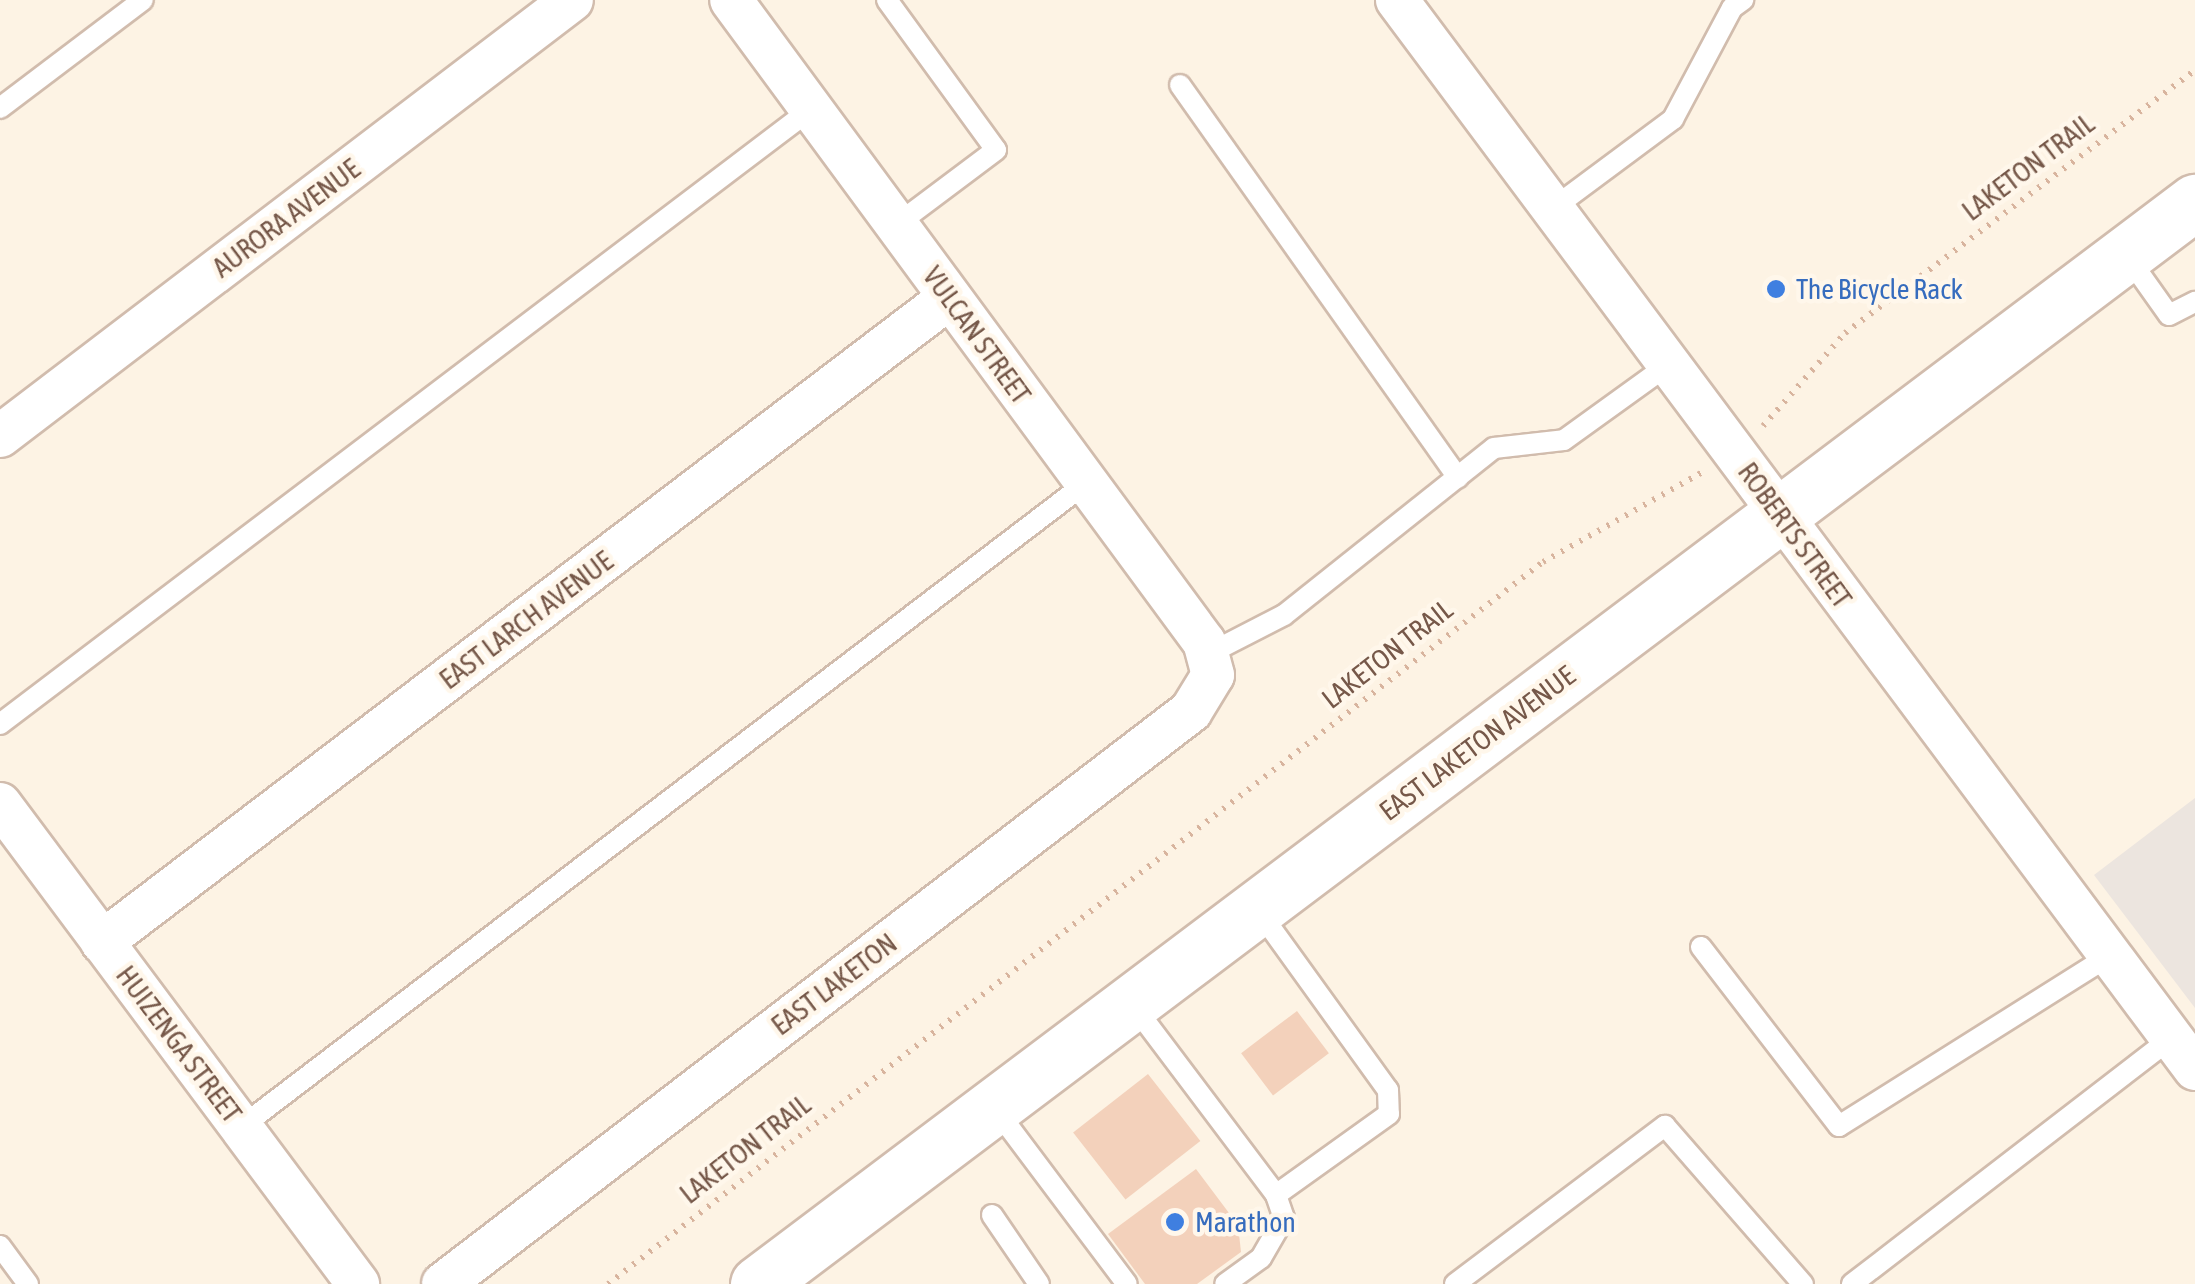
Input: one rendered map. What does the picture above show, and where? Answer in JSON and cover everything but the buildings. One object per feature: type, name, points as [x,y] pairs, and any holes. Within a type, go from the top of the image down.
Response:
[{"type":"main road","name":"EAST LAKETON AVENUE","points":[[771,1280],[993,1106],[2195,202]]},
{"type":"street","name":"AURORA AVENUE","points":[[0,436],[572,0]]},
{"type":"street","name":"VULCAN STREET","points":[[731,0],[1086,483],[1211,664]]},
{"type":"street","name":"ROBERTS STREET","points":[[1397,0],[1734,451],[1778,516],[2184,1054]]},
{"type":"street","name":"EAST LARCH AVENUE","points":[[102,942],[949,298]]},
{"type":"street","name":"EAST LAKETON","points":[[443,1284],[1192,710],[1211,664]]},
{"type":"street","name":"HUIZENGA STREET","points":[[0,804],[358,1284]]},
{"type":"lane","points":[[0,108],[143,0]]},
{"type":"lane","points":[[887,0],[996,150],[896,225]]},
{"type":"lane","points":[[1552,209],[1673,118],[1732,8],[1743,0]]},
{"type":"lane","points":[[1180,85],[1458,478]]},
{"type":"lane","points":[[0,724],[811,109]]},
{"type":"lane","points":[[2126,255],[2169,316],[2195,302]]},
{"type":"lane","points":[[1211,664],[1284,615],[1494,448],[1564,440],[1668,365]]},
{"type":"lane","points":[[241,1127],[1086,483]]},
{"type":"lane","points":[[1257,908],[1388,1090],[1389,1114],[1276,1195]]},
{"type":"lane","points":[[1701,947],[1840,1126],[2111,955]]},
{"type":"lane","points":[[1132,1002],[1276,1195],[1284,1218],[1261,1258],[1224,1284]]},
{"type":"lane","points":[[1852,1284],[2184,1054]]},
{"type":"lane","points":[[993,1106],[1127,1284]]},
{"type":"lane","points":[[1455,1284],[1665,1126],[1802,1284]]},
{"type":"lane","points":[[992,1214],[1039,1284]]},
{"type":"lane","points":[[0,1246],[28,1284]]},
{"type":"path","name":"LAKETON TRAIL","points":[[608,1284],[1543,562],[1734,451],[1794,395],[1845,333],[2195,70]]},
{"type":"shaded area","points":[[2195,798],[2195,1008],[2094,875]]},
{"type":"place","name":"The Bicycle Rack","points":[[1776,289]]},
{"type":"place","name":"Marathon","points":[[1175,1222]]}]
